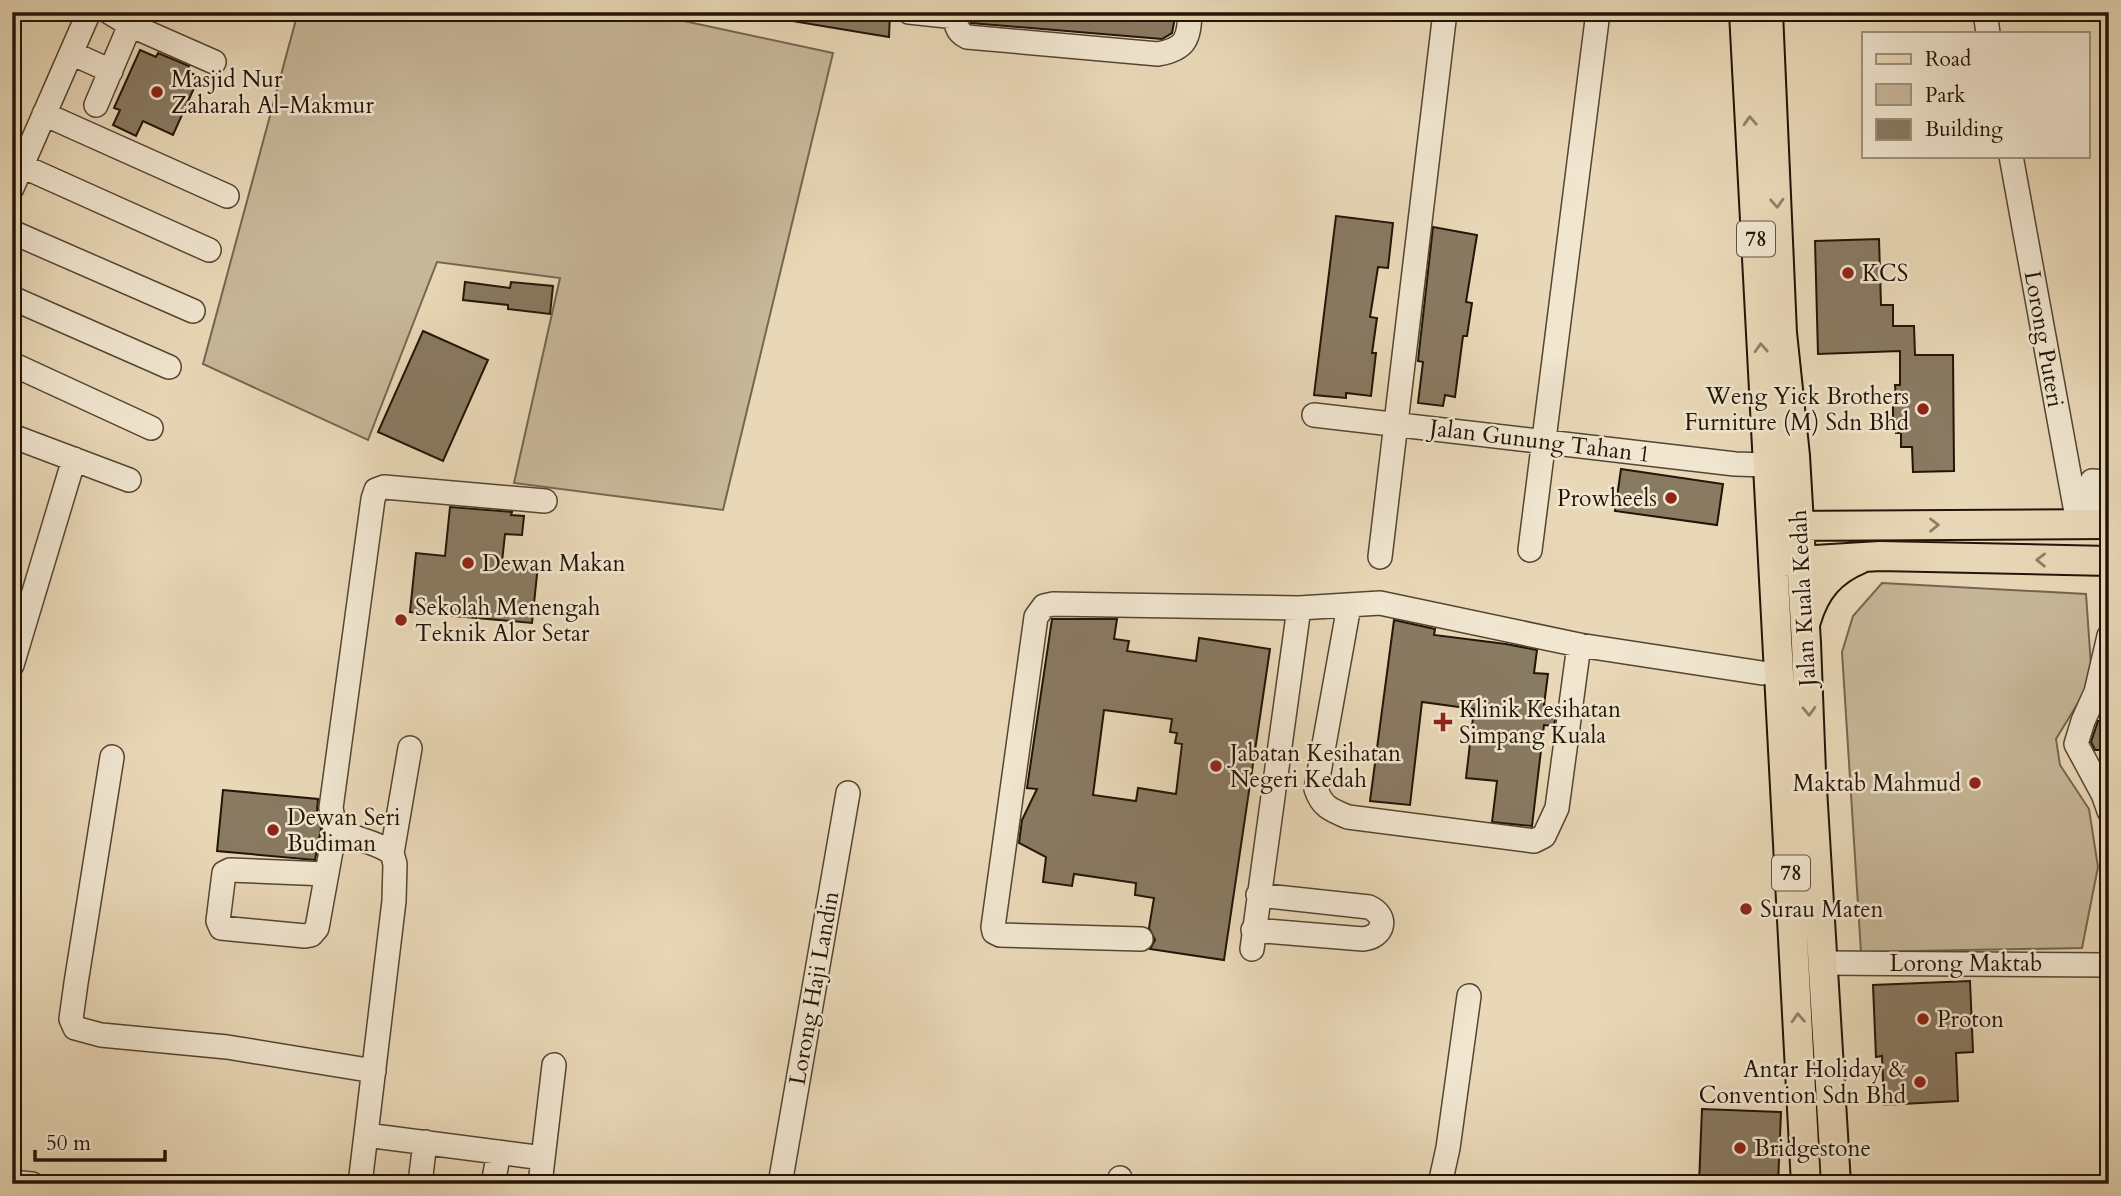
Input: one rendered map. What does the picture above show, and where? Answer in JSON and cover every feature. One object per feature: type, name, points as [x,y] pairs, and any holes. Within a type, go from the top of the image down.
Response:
[{"type":"main road","name":"Jalan Kuala Kedah","points":[[1744,12],[1807,1184]]},
{"type":"main road","name":"Jalan Kuala Kedah","points":[[1768,12],[1782,333],[1795,456],[1836,1184]]},
{"type":"main road","points":[[1795,456],[1800,477],[1811,495],[1826,509],[1845,519],[1866,525]]},
{"type":"main road","points":[[1767,465],[1755,530],[1756,593],[1768,753],[1787,793]]},
{"type":"main road","points":[[1772,527],[2092,523]]},
{"type":"main road","points":[[1805,625],[1810,607],[1830,576],[1845,565],[1880,556]]},
{"type":"main road","points":[[1774,563],[1880,556],[2109,561]]},
{"type":"street","points":[[909,12],[956,15],[960,34],[967,37],[1158,54],[1174,51],[1184,43],[1189,29],[1190,12]]},
{"type":"street","points":[[1380,557],[1445,12]]},
{"type":"street","points":[[1530,550],[1598,12]]},
{"type":"street","points":[[1984,12],[1988,32]]},
{"type":"street","points":[[12,188],[20,155],[44,114],[71,53],[93,13],[130,25],[214,62]]},
{"type":"street","points":[[96,105],[130,25]]},
{"type":"street","points":[[71,53],[111,71]]},
{"type":"street","points":[[44,114],[227,196]]},
{"type":"street","points":[[20,155],[209,250]]},
{"type":"street","name":"Lorong Puteri","points":[[2011,158],[2092,523]]},
{"type":"street","points":[[12,232],[192,312]]},
{"type":"street","points":[[12,298],[169,367]]},
{"type":"street","points":[[12,364],[151,428]]},
{"type":"street","name":"Jalan Gunung Tahan 1","points":[[1314,415],[1735,464],[1767,465]]},
{"type":"street","points":[[12,436],[129,480]]},
{"type":"street","points":[[12,664],[74,459]]},
{"type":"street","points":[[2092,523],[2092,481],[2109,482]]},
{"type":"street","points":[[326,874],[230,870],[224,873],[219,925],[222,928],[305,936],[311,935],[317,928],[335,829],[331,808],[376,490],[384,487],[545,501]]},
{"type":"street","points":[[1141,939],[1000,936],[994,932],[1036,617],[1044,606],[1299,608],[1380,603],[1578,645],[1762,673]]},
{"type":"street","points":[[1349,606],[1316,789],[1320,802],[1348,817],[1534,841],[1544,836],[1557,808],[1578,645]]},
{"type":"street","points":[[1258,895],[1369,907],[1377,910],[1382,926],[1378,934],[1371,939],[1253,939],[1258,895],[1299,608]]},
{"type":"street","points":[[2109,636],[2096,692],[2076,744],[2104,794],[2109,811]]},
{"type":"street","points":[[360,1184],[394,901],[395,864],[392,853],[410,748]]},
{"type":"street","points":[[111,757],[71,1019],[75,1028],[101,1035],[227,1047],[374,1071]]},
{"type":"street","name":"Lorong Haji Landin","points":[[780,1184],[848,793]]},
{"type":"street","points":[[335,829],[345,835],[384,847],[392,853]]},
{"type":"street","name":"Lorong Maktab","points":[[1822,962],[2109,965]]},
{"type":"street","points":[[1440,1184],[1448,1148],[1469,996]]},
{"type":"street","points":[[540,1184],[554,1065]]},
{"type":"street","points":[[366,1135],[543,1157]]},
{"type":"street","points":[[425,1142],[421,1180],[426,1184]]},
{"type":"street","points":[[493,1184],[499,1152]]},
{"type":"street","points":[[12,1182],[32,1184]]},
{"type":"green space","points":[[298,12],[642,12],[833,53],[723,510],[514,483],[560,278],[437,262],[368,440],[203,364]]},
{"type":"green space","name":"Maktab Mahmud","points":[[1882,583],[2086,594],[2092,680],[2056,739],[2060,765],[2089,809],[2098,867],[2082,948],[1861,952],[1842,652],[1853,616]]},
{"type":"building","points":[[787,12],[890,12],[889,37],[786,20]]},
{"type":"building","points":[[970,12],[1176,12],[1172,33],[1162,39],[971,23]]},
{"type":"building","name":"Masjid Nur Zaharah Al-Makmur","points":[[140,50],[156,57],[158,53],[189,66],[187,71],[199,77],[173,135],[143,121],[136,136],[113,125],[120,110],[114,108]]},
{"type":"building","points":[[1336,216],[1393,223],[1388,268],[1378,267],[1370,317],[1377,318],[1372,353],[1376,353],[1371,396],[1346,393],[1346,398],[1314,395]]},
{"type":"building","points":[[1433,227],[1477,235],[1466,302],[1472,303],[1467,336],[1463,336],[1455,397],[1445,395],[1443,406],[1418,403],[1423,362],[1418,361]]},
{"type":"building","points":[[1879,239],[1881,305],[1893,305],[1893,326],[1914,326],[1915,355],[1953,355],[1954,471],[1913,472],[1912,447],[1901,447],[1901,433],[1896,433],[1896,420],[1893,420],[1895,385],[1900,385],[1900,351],[1818,354],[1815,241]]},
{"type":"building","points":[[465,282],[510,288],[511,282],[553,286],[550,314],[508,309],[508,305],[463,300]]},
{"type":"building","points":[[423,331],[488,360],[443,461],[378,432]]},
{"type":"building","points":[[1621,469],[1723,484],[1717,525],[1615,511]]},
{"type":"building","name":"Dewan Makan","points":[[450,507],[512,512],[511,515],[524,516],[522,535],[505,534],[502,562],[538,565],[532,623],[410,612],[416,553],[445,556]]},
{"type":"building","name":"Jabatan Kesihatan Negeri Kedah","points":[[1052,619],[1117,619],[1114,639],[1129,641],[1127,651],[1196,661],[1199,638],[1270,649],[1224,960],[1150,949],[1155,940],[1149,928],[1154,898],[1135,895],[1136,883],[1074,874],[1072,886],[1043,882],[1046,857],[1019,843],[1022,820],[1037,789],[1027,788]],"holes":[[[1104,710],[1172,719],[1170,732],[1177,733],[1175,743],[1182,744],[1176,794],[1138,788],[1136,801],[1093,795]]]},
{"type":"building","points":[[1394,620],[1435,629],[1434,635],[1537,650],[1534,673],[1548,674],[1544,705],[1557,707],[1554,726],[1544,725],[1532,826],[1492,822],[1497,781],[1466,778],[1474,709],[1422,702],[1410,805],[1370,801]]},
{"type":"building","points":[[2098,721],[2109,721],[2109,750],[2095,750],[2091,742]]},
{"type":"building","name":"Dewan Seri Budiman","points":[[223,790],[318,799],[317,811],[321,829],[315,860],[217,851]]},
{"type":"building","name":"Proton","points":[[1970,981],[1973,1052],[1956,1053],[1958,1101],[1884,1105],[1882,1056],[1876,1057],[1873,985]]},
{"type":"building","name":"Bridgestone","points":[[1702,1109],[1781,1112],[1778,1184],[1699,1184]]},
{"type":"place","name":"Masjid Nur Zaharah Al-Makmur","points":[[157,92]]},
{"type":"place","name":"KCS","points":[[1848,273]]},
{"type":"place","name":"Weng Yick Brothers Furniture (M) Sdn Bhd","points":[[1923,409]]},
{"type":"place","name":"Prowheels","points":[[1671,498]]},
{"type":"place","name":"Dewan Makan","points":[[468,563]]},
{"type":"place","name":"Sekolah Menengah Teknik Alor Setar","points":[[401,620]]},
{"type":"place","name":"Klinik Kesihatan Simpang Kuala","points":[[1443,722]]},
{"type":"place","name":"Jabatan Kesihatan Negeri Kedah","points":[[1216,766]]},
{"type":"place","name":"Maktab Mahmud","points":[[1975,783]]},
{"type":"place","name":"Dewan Seri Budiman","points":[[273,830]]},
{"type":"place","name":"Surau Maten","points":[[1746,909]]},
{"type":"place","name":"Proton","points":[[1923,1019]]},
{"type":"place","name":"Antar Holiday & Convention Sdn Bhd","points":[[1920,1082]]},
{"type":"place","name":"Bridgestone","points":[[1740,1148]]}]
